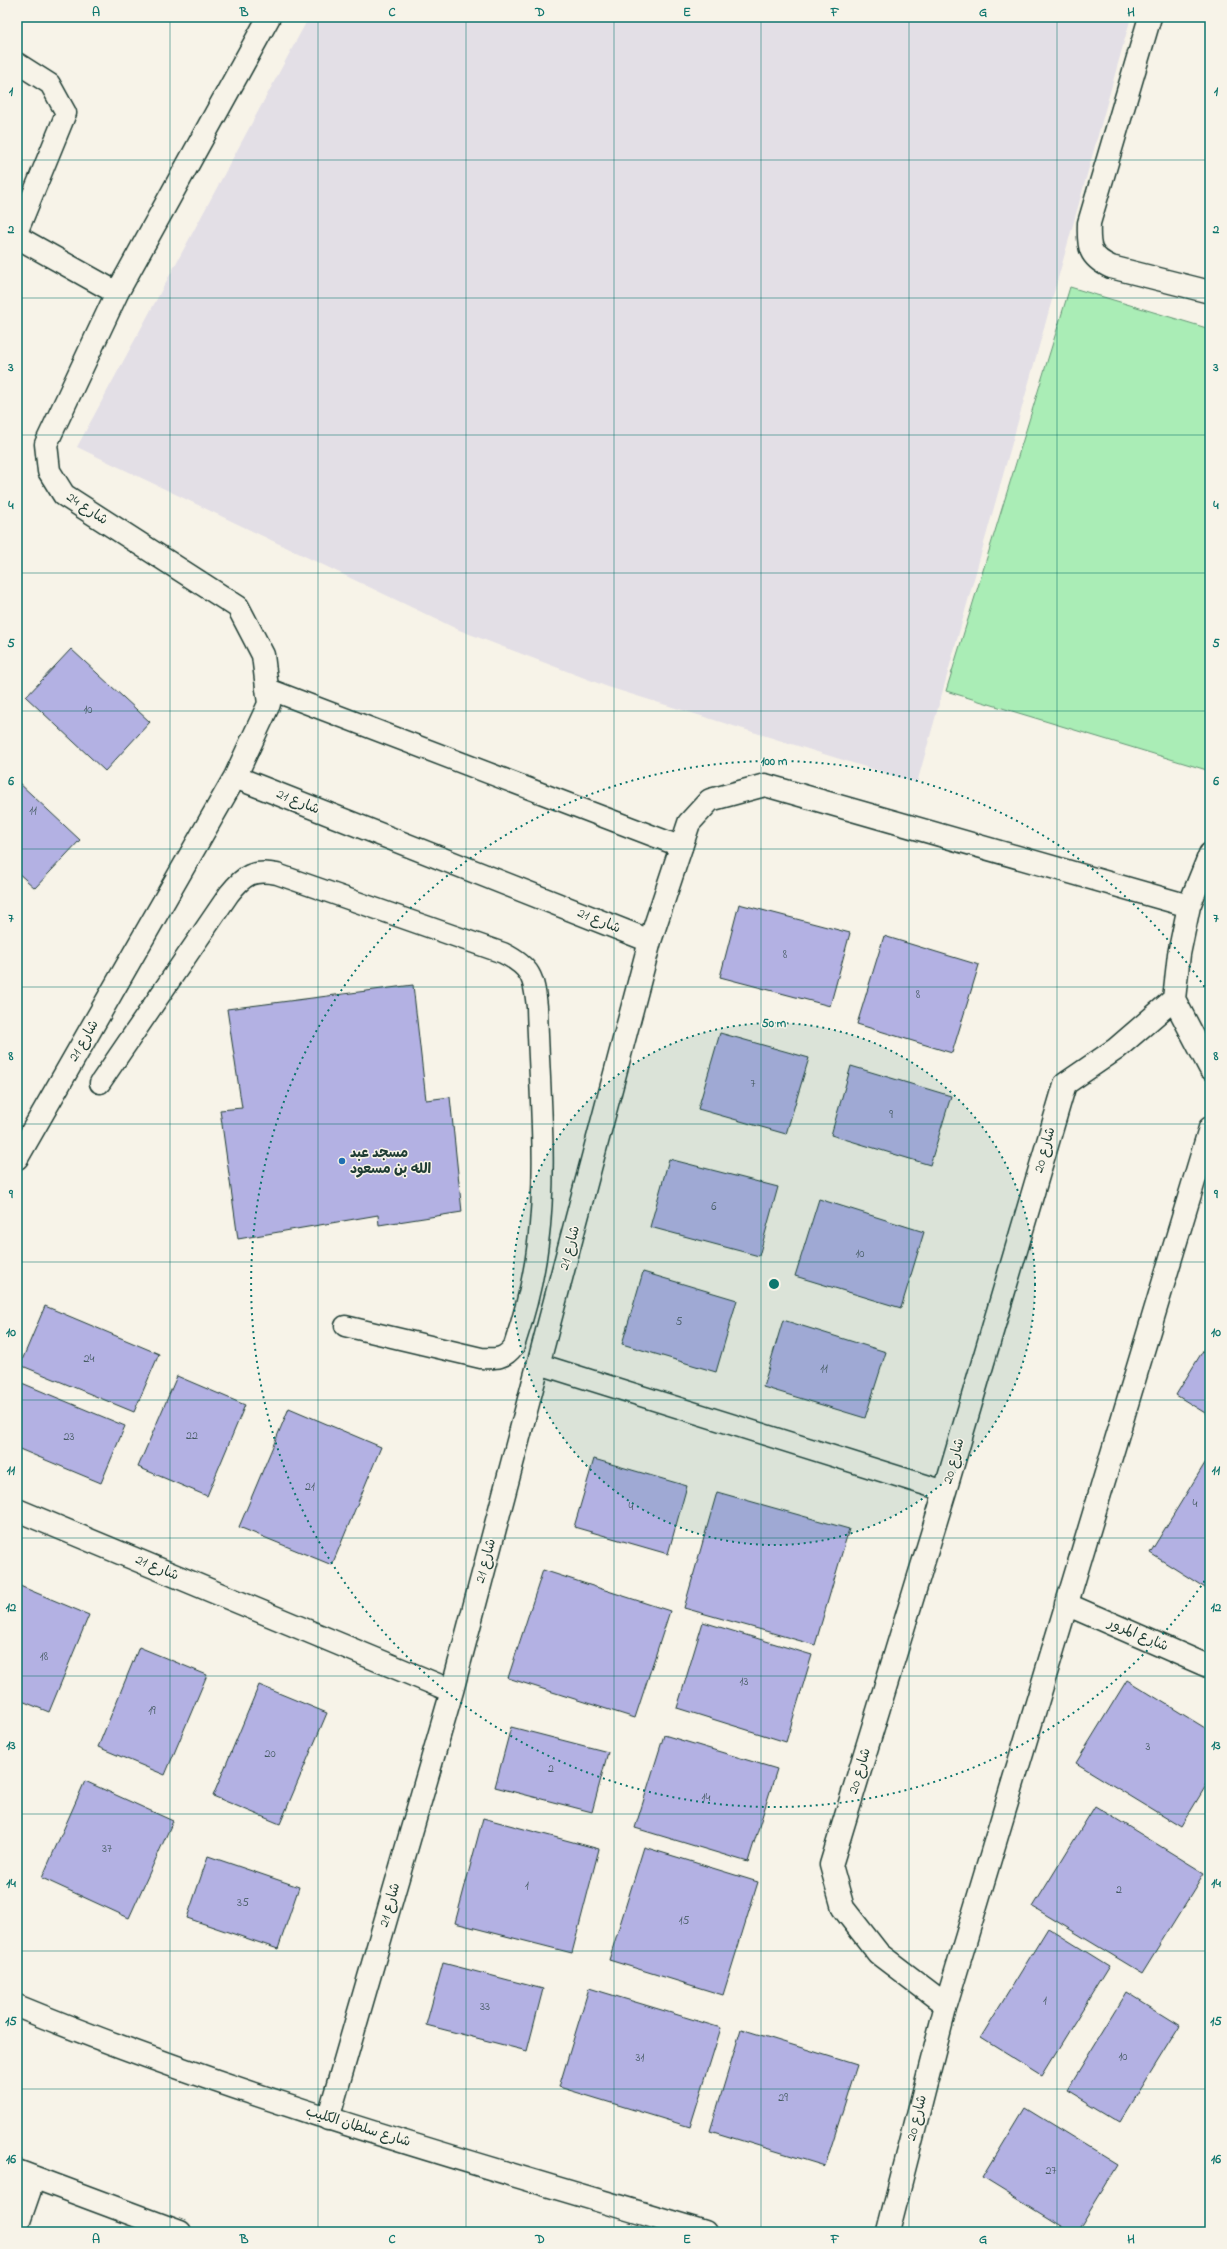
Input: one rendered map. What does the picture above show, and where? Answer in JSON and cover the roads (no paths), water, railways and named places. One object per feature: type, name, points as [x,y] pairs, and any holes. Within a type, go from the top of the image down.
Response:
[{"type":"street","name":"شارع 24","points":[[235,777],[269,704],[262,655],[238,607],[64,495],[49,471],[46,444],[117,292],[269,17]]},
{"type":"street","points":[[1150,17],[1089,223],[1088,241],[1098,261],[1112,267],[1210,292]]},
{"type":"street","points":[[17,238],[117,292]]},
{"type":"street","name":"شارع 21","points":[[17,1158],[235,777],[650,941],[452,1691],[328,2119]]},
{"type":"street","points":[[650,941],[689,824],[710,800],[765,786],[1189,906]]},
{"type":"street","points":[[1210,854],[1189,906],[1179,954],[1174,999],[1210,1068]]},
{"type":"street","name":"شارع 20","points":[[946,2005],[879,1954],[843,1908],[831,1865],[945,1491],[1065,1084],[1116,1049],[1174,999]]},
{"type":"street","name":"شارع 20","points":[[888,2232],[946,2005],[1210,1128]]},
{"type":"street","name":"شارع 21","points":[[17,1510],[452,1691]]},
{"type":"street","name":"شارع المرور","points":[[1066,1604],[1210,1667]]},
{"type":"street","name":"شارع سلطان الكليب","points":[[17,2006],[89,2036],[328,2119],[705,2232]]},
{"type":"street","points":[[17,2227],[26,2175],[180,2232]]},
{"type":"lane","points":[[17,63],[50,84],[66,113],[17,233]]},
{"type":"lane","points":[[266,688],[682,847]]},
{"type":"lane","points":[[100,1083],[229,894],[239,882],[251,873],[263,871],[277,874],[503,953],[518,961],[529,971],[534,985],[541,1156],[538,1243],[531,1288],[514,1346],[508,1354],[501,1358],[481,1358],[345,1326]]},
{"type":"lane","points":[[538,1243],[569,1250]]},
{"type":"lane","points":[[539,1364],[945,1491]]},
{"type":"place","name":"مسجد عبد الله بن مسعود","points":[[342,1161]]}]
